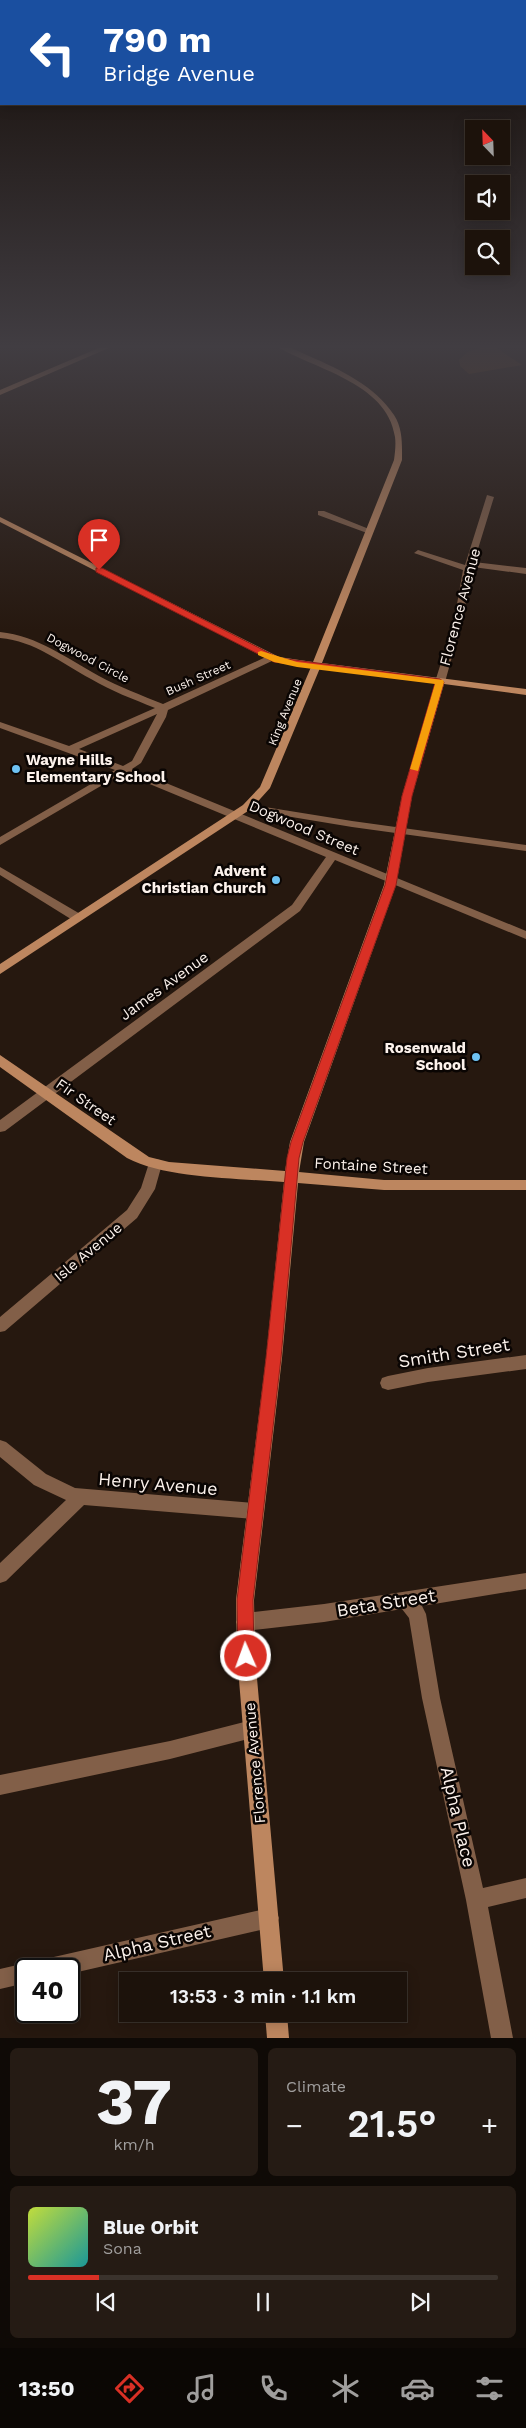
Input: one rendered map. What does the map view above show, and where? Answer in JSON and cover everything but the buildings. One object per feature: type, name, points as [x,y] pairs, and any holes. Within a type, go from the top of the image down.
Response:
[{"type":"street","name":"King Avenue","points":[[0,970],[247,807],[268,783],[317,667],[398,460],[400,439]]},
{"type":"street","name":"Florence Avenue","points":[[273,1972],[252,1729],[245,1600],[254,1511],[274,1358],[291,1177],[297,1142],[391,880],[407,796],[458,622],[469,566],[490,497]]},
{"type":"street","points":[[321,513],[370,531]]},
{"type":"street","points":[[0,519],[271,658],[317,667],[526,692]]},
{"type":"street","points":[[418,553],[469,566],[526,571]]},
{"type":"street","name":"Dogwood Circle","points":[[0,635],[13,635],[29,640],[104,683],[163,708]]},
{"type":"street","name":"Bush Street","points":[[71,749],[271,658]]},
{"type":"street","name":"Bush Street","points":[[0,842],[106,778],[133,766],[140,759],[161,717],[163,708]]},
{"type":"street","points":[[0,725],[71,749]]},
{"type":"street","name":"Dogwood Street","points":[[71,749],[526,935]]},
{"type":"street","points":[[247,807],[400,831],[526,848]]},
{"type":"street","name":"James Avenue","points":[[0,1127],[296,908],[332,856]]},
{"type":"street","points":[[0,870],[78,918]]},
{"type":"street","name":"Fir Street","points":[[0,1060],[132,1154],[156,1164]]},
{"type":"street","name":"Fontaine Street","points":[[156,1164],[202,1171],[384,1185],[526,1185]]},
{"type":"street","name":"Isle Avenue","points":[[0,1326],[132,1214],[148,1189],[156,1164]]},
{"type":"street","name":"Smith Street","points":[[388,1383],[428,1375],[526,1362]]},
{"type":"street","points":[[0,1447],[28,1472],[49,1486],[82,1497]]},
{"type":"street","name":"Henry Avenue","points":[[0,1575],[82,1497],[254,1511]]},
{"type":"street","name":"Beta Street","points":[[245,1622],[324,1613],[526,1581]]},
{"type":"street","name":"Alpha Place","points":[[404,1600],[417,1614],[431,1698],[476,1900],[502,2038]]},
{"type":"street","points":[[0,1785],[170,1750],[252,1729]]},
{"type":"street","points":[[476,1900],[526,1888]]},
{"type":"street","name":"Alpha Street","points":[[80,1961],[269,1918]]},
{"type":"street","points":[[0,1979],[15,1976]]},
{"type":"street","points":[[277,2022],[278,2038]]},
{"type":"slow traffic","points":[[261,653],[277,660],[297,664],[440,682],[415,769]]},
{"type":"place","name":"Wayne Hills Elementary School","points":[[16,769]]},
{"type":"place","name":"Advent Christian Church","points":[[276,880]]},
{"type":"place","name":"Rosenwald School","points":[[476,1057]]},
{"type":"route","points":[[99,570],[265,656],[277,660],[440,682],[407,796],[390,885],[297,1142],[293,1158],[274,1358],[254,1511],[245,1600],[246,1656]]}]
